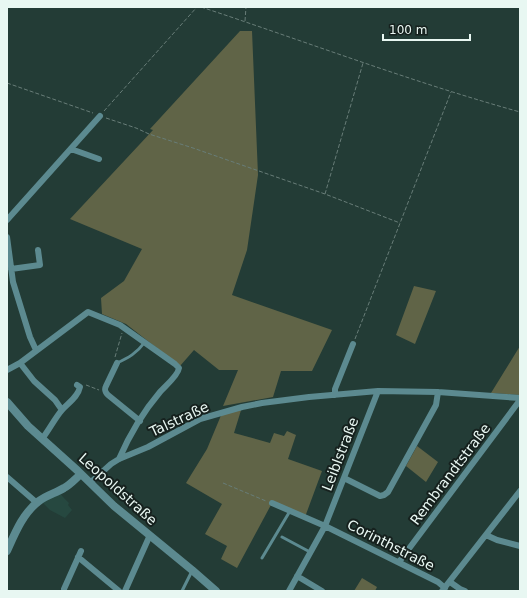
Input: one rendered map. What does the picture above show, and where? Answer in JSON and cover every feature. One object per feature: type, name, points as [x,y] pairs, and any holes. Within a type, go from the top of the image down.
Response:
[{"type":"street","points":[[7,220],[100,116]]},
{"type":"street","points":[[71,149],[99,159]]},
{"type":"street","points":[[7,237],[13,282],[31,341],[36,350]]},
{"type":"street","points":[[11,269],[40,268],[38,250]]},
{"type":"street","points":[[7,370],[20,363],[88,312],[124,327],[177,365],[179,372],[164,387],[155,399],[140,421],[119,459]]},
{"type":"street","points":[[335,395],[353,344]]},
{"type":"street","points":[[20,363],[34,381],[55,400],[62,410]]},
{"type":"street","points":[[117,363],[105,391],[140,421]]},
{"type":"street","points":[[42,439],[62,410],[77,393],[79,390],[78,386]]},
{"type":"street","name":"Talstraße","points":[[90,483],[111,464],[119,459],[148,447],[200,419],[262,403],[378,391],[438,392],[520,399]]},
{"type":"street","name":"Leiblstraße","points":[[289,591],[325,526],[378,391]]},
{"type":"street","points":[[344,478],[380,496],[388,492],[436,405],[438,392]]},
{"type":"street","name":"Rembrandtstraße","points":[[398,562],[520,399]]},
{"type":"street","name":"Leopoldstraße","points":[[7,402],[42,439],[114,506],[216,591]]},
{"type":"street","points":[[7,551],[22,520],[36,503],[48,495],[66,487],[81,474]]},
{"type":"street","points":[[7,478],[36,503]]},
{"type":"street","points":[[444,589],[520,491]]},
{"type":"street","points":[[272,503],[325,526]]},
{"type":"street","name":"Corinthstraße","points":[[325,526],[438,582],[444,589]]},
{"type":"street","points":[[125,591],[150,535]]},
{"type":"street","points":[[486,535],[497,540],[520,546]]},
{"type":"street","points":[[64,589],[80,554],[119,591]]},
{"type":"street","points":[[297,576],[322,591]]},
{"type":"street","points":[[450,582],[465,591]]},
{"type":"lane","points":[[117,363],[128,358],[137,351],[144,342]]},
{"type":"lane","points":[[262,558],[290,511]]},
{"type":"lane","points":[[282,537],[310,552]]},
{"type":"lane","points":[[182,591],[192,570]]},
{"type":"path","points":[[100,116],[197,7]]},
{"type":"path","points":[[201,7],[406,77],[520,112]]},
{"type":"path","points":[[245,21],[246,7]]},
{"type":"path","points":[[325,194],[363,62]]},
{"type":"path","points":[[7,83],[136,128],[149,134],[325,194],[400,222]]},
{"type":"path","points":[[353,344],[451,91]]},
{"type":"path","points":[[117,363],[115,356],[124,327]]},
{"type":"path","points":[[78,386],[85,385],[105,391]]},
{"type":"path","points":[[223,483],[272,503]]},
{"type":"shaded area","points":[[240,31],[252,31],[258,175],[247,250],[232,295],[332,330],[312,371],[281,371],[273,397],[223,406],[238,370],[219,370],[194,350],[180,366],[126,324],[102,314],[101,298],[124,281],[142,249],[70,219],[153,130],[150,129]]},
{"type":"shaded area","points":[[414,286],[436,291],[415,344],[396,335]]},
{"type":"shaded area","points":[[520,346],[520,395],[491,393]]},
{"type":"shaded area","points":[[242,407],[234,433],[270,443],[274,433],[284,436],[287,431],[296,435],[288,459],[322,471],[305,517],[272,503],[237,568],[221,559],[227,546],[205,534],[222,504],[186,483],[207,449],[222,413]]},
{"type":"shaded area","points":[[417,446],[438,462],[426,482],[406,466]]},
{"type":"shaded area","points":[[58,490],[69,503],[68,505],[72,510],[65,518],[50,510],[40,500]]},
{"type":"shaded area","points":[[362,578],[377,587],[375,591],[354,591]]}]
